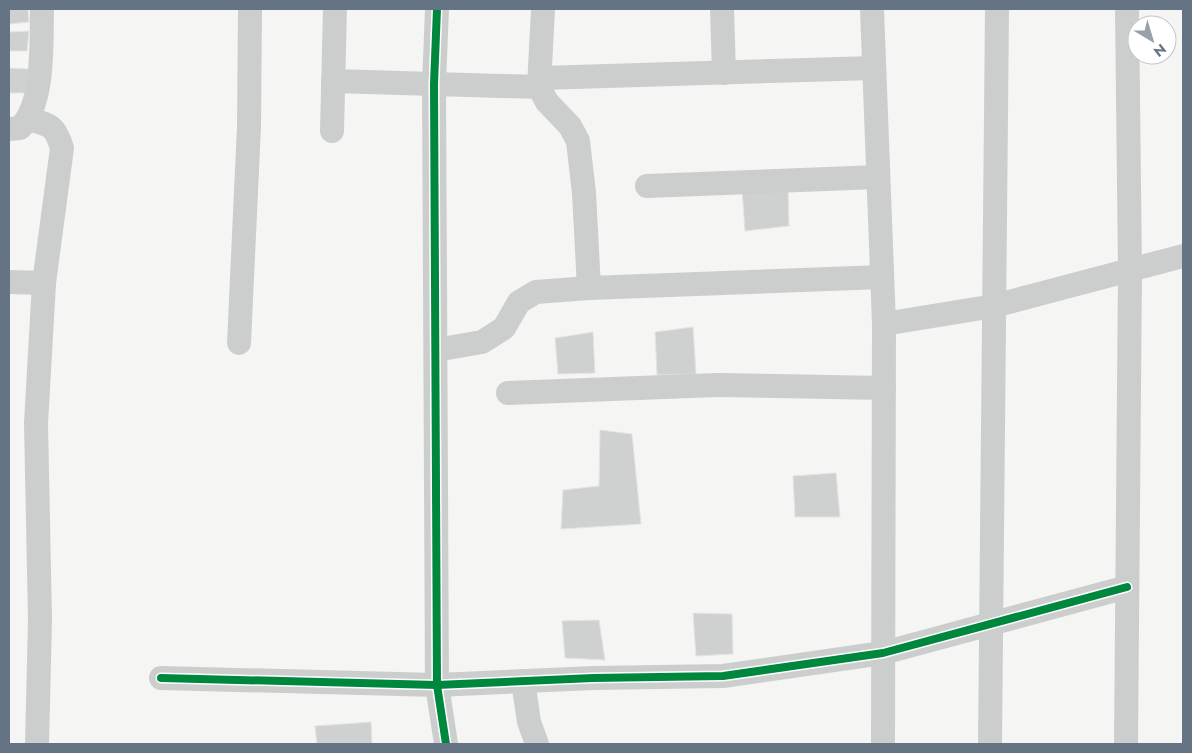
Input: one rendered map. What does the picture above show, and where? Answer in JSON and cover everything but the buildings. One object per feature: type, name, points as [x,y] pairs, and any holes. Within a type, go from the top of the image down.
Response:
[{"type":"street","points":[[36,744],[40,620],[36,423],[44,283],[62,148],[57,131],[48,124],[19,124],[40,68],[42,9]]},
{"type":"street","points":[[239,343],[249,127],[250,9]]},
{"type":"street","points":[[332,131],[335,9]]},
{"type":"street","points":[[437,9],[434,84],[437,686],[446,744]]},
{"type":"street","points":[[543,9],[540,82],[547,102],[570,126],[578,141],[584,193],[589,288]]},
{"type":"street","points":[[722,9],[724,73]]},
{"type":"street","points":[[872,9],[884,324],[883,744]]},
{"type":"street","points":[[990,744],[997,9]]},
{"type":"street","points":[[1126,9],[1130,271],[1126,744]]},
{"type":"street","points":[[333,82],[434,84],[540,82],[874,68]]},
{"type":"street","points":[[647,186],[878,178]]},
{"type":"street","points":[[884,324],[994,306],[1183,256]]},
{"type":"street","points":[[436,350],[482,342],[504,328],[519,302],[536,292],[589,288],[882,277]]},
{"type":"street","points":[[9,282],[44,283]]},
{"type":"street","points":[[508,394],[717,385],[884,388]]},
{"type":"street","points":[[161,678],[437,686],[523,681],[723,676],[883,653],[1127,587]]},
{"type":"street","points":[[523,681],[529,722],[536,744]]},
{"type":"cycle path","points":[[437,9],[434,84],[437,685],[446,744]]},
{"type":"cycle path","points":[[161,678],[437,685],[593,678],[723,676],[883,653],[1127,587]]}]
